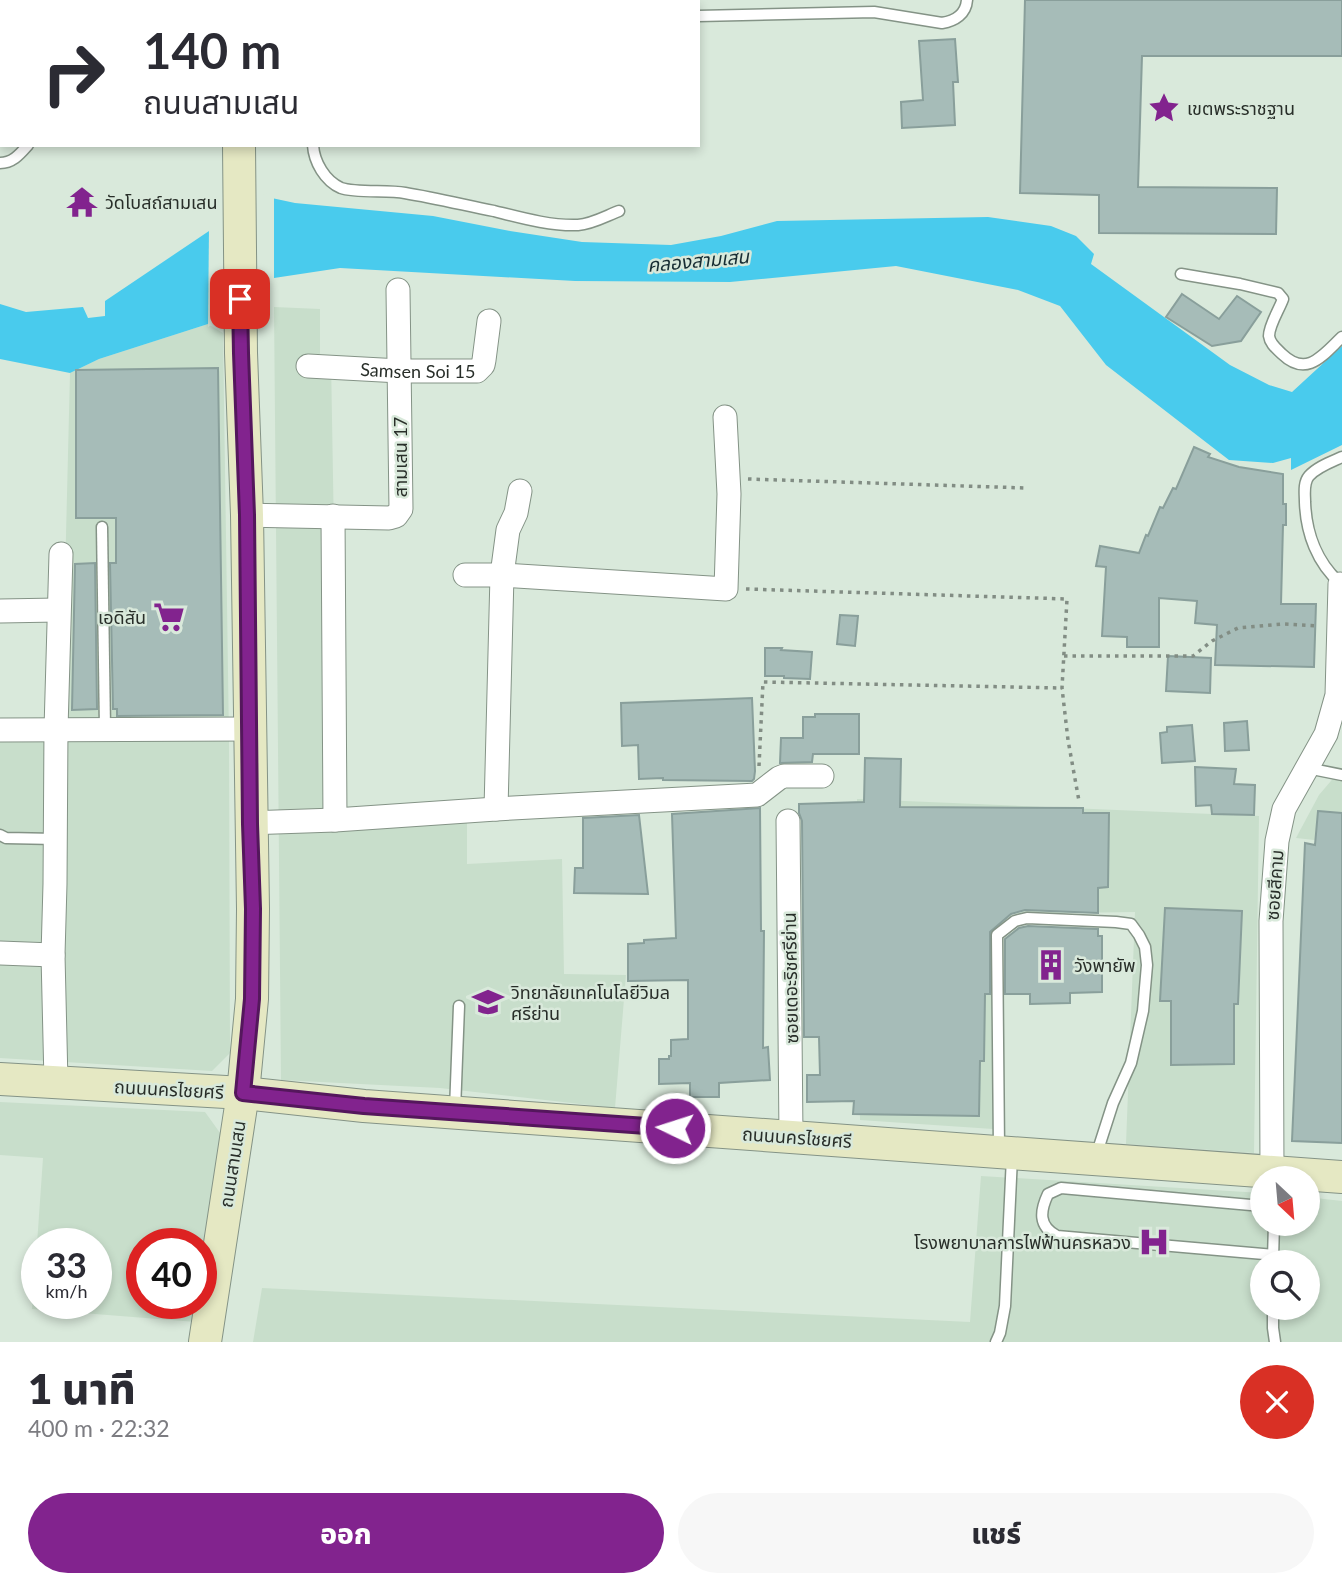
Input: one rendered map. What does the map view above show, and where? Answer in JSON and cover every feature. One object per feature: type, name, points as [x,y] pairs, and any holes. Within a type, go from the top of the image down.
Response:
[{"type":"main road","name":"ถนนสามเสน","points":[[205,1342],[243,1093],[252,999],[247,515],[241,353],[239,147]]},
{"type":"main road","name":"ถนนนครไชยศรี","points":[[0,1079],[243,1093],[364,1106],[1095,1159],[1250,1173]]},
{"type":"main road","name":"ถนนนครไชยศรี","points":[[1320,1176],[1342,1177]]},
{"type":"street","name":"สามเสน 17","points":[[247,515],[389,517],[396,516],[401,509],[398,290]]},
{"type":"street","name":"Samsen Soi 15","points":[[308,366],[477,371],[483,365],[489,321]]},
{"type":"street","points":[[466,575],[726,589],[728,479],[725,417]]},
{"type":"street","points":[[496,809],[502,575],[508,530],[516,513],[520,491]]},
{"type":"street","points":[[333,516],[335,820]]},
{"type":"street","points":[[56,1082],[53,955],[61,554]]},
{"type":"street","name":"ซอยสีคาม","points":[[1272,1166],[1271,921],[1277,841],[1284,809],[1326,734],[1337,695],[1341,584]]},
{"type":"street","points":[[0,611],[58,610]]},
{"type":"street","points":[[0,730],[249,729]]},
{"type":"street","points":[[250,824],[757,795],[784,776],[822,776]]},
{"type":"street","name":"ซอยเดอะริชศรีย่าน","points":[[788,821],[790,1136]]},
{"type":"street","points":[[0,953],[53,955]]},
{"type":"lane","points":[[700,16],[874,12],[942,23],[959,16],[967,0]]},
{"type":"lane","points":[[0,163],[8,163],[26,147]]},
{"type":"lane","points":[[313,147],[318,165],[325,176],[344,189],[401,192],[540,222],[580,225],[619,211]]},
{"type":"lane","points":[[1181,274],[1278,293],[1283,299],[1269,333],[1270,341],[1288,360],[1304,365],[1315,362],[1342,337]]},
{"type":"lane","points":[[1341,584],[1322,562],[1310,538],[1305,519],[1304,488],[1308,477],[1342,457]]},
{"type":"lane","points":[[102,527],[105,729]]},
{"type":"lane","points":[[1307,768],[1342,775]]},
{"type":"lane","points":[[0,835],[6,838],[56,839]]},
{"type":"lane","points":[[996,1342],[1005,1306],[1005,1153],[1000,1102],[997,935],[1015,921],[1027,918],[1131,924],[1144,947],[1147,965],[1146,988],[1131,1063],[1113,1103],[1095,1159]]},
{"type":"lane","points":[[455,1112],[459,1006]]},
{"type":"lane","points":[[1250,1205],[1061,1188],[1048,1194],[1042,1207],[1042,1220],[1049,1231],[1057,1236],[1250,1256]]},
{"type":"lane","points":[[1273,1320],[1275,1342]]},
{"type":"path","points":[[728,479],[1026,488]]},
{"type":"path","points":[[726,589],[1067,599],[1062,688],[1079,801]]},
{"type":"path","points":[[1064,656],[1193,656],[1212,641],[1238,628],[1340,617]]},
{"type":"path","points":[[757,795],[763,682],[1062,688]]},
{"type":"shaded area","points":[[274,307],[320,309],[320,360],[331,360],[339,826],[467,817],[467,864],[562,859],[564,974],[626,975],[615,1108],[440,1088],[281,1080]]},
{"type":"shaded area","points":[[208,324],[223,333],[230,1053],[212,1071],[0,1058],[0,739],[61,738],[70,373],[99,359]]},
{"type":"shaded area","points":[[1342,768],[1342,843],[1296,838],[1319,795]]},
{"type":"shaded area","points":[[857,799],[1259,816],[1254,1153],[1126,1144],[1135,912],[990,914],[993,1129],[860,1120]]},
{"type":"shaded area","points":[[0,1102],[205,1112],[223,1137],[210,1228],[126,1228],[126,1316],[112,1315],[112,1228],[38,1228],[43,1158],[0,1155]]},
{"type":"shaded area","points":[[981,1176],[1250,1192],[1250,1236],[1320,1236],[1320,1198],[1342,1201],[1342,1342],[253,1342],[262,1288],[970,1322]]},
{"type":"shaded area","points":[[158,1319],[196,1319],[196,1322]]},
{"type":"water","name":"คลองสามเสน","points":[[267,197],[295,203],[433,216],[582,242],[671,245],[721,236],[777,221],[988,217],[1051,226],[1076,236],[1094,254],[1091,264],[1230,365],[1269,385],[1292,392],[1342,346],[1342,445],[1291,470],[1291,458],[1273,463],[1229,460],[1106,365],[1060,306],[1018,290],[896,266],[730,282],[575,281],[340,268],[274,278],[208,324],[99,359],[70,373],[0,359],[0,304],[26,312],[83,307],[88,318],[105,316],[105,301],[209,231]]},
{"type":"pier","points":[[267,193],[274,194],[274,282],[208,327],[209,227]]},
{"type":"building","points":[[1025,0],[1342,0],[1342,56],[1142,56],[1138,187],[1277,188],[1276,234],[1099,233],[1099,195],[1020,193]]},
{"type":"building","points":[[955,39],[958,82],[953,82],[955,125],[902,128],[901,102],[923,100],[919,41]]},
{"type":"building","points":[[1182,294],[1219,319],[1237,296],[1261,312],[1241,341],[1212,346],[1166,317]]},
{"type":"building","name":"เอดิสัน","points":[[218,368],[223,715],[117,716],[117,709],[113,709],[110,563],[116,563],[116,518],[76,518],[76,370]]},
{"type":"building","points":[[1194,447],[1210,454],[1208,457],[1239,467],[1283,474],[1286,525],[1283,525],[1281,604],[1316,604],[1314,667],[1215,665],[1217,625],[1195,623],[1197,601],[1159,598],[1159,647],[1127,647],[1127,637],[1102,636],[1106,567],[1096,566],[1100,546],[1139,553],[1160,507],[1163,508],[1173,488],[1176,489]]},
{"type":"building","points":[[95,563],[97,709],[72,710],[75,564]]},
{"type":"building","points":[[840,615],[858,616],[855,646],[837,644]]},
{"type":"building","points":[[765,648],[812,652],[810,679],[765,676]]},
{"type":"building","points":[[1168,656],[1211,658],[1210,693],[1166,691]]},
{"type":"building","points":[[752,698],[755,771],[752,781],[639,779],[638,745],[622,746],[621,703]]},
{"type":"building","points":[[815,714],[859,714],[859,754],[813,754],[812,762],[780,763],[781,738],[803,738],[803,717],[815,717]]},
{"type":"building","points":[[1247,721],[1249,750],[1225,751],[1224,723]]},
{"type":"building","points":[[1192,725],[1195,761],[1162,763],[1160,733],[1167,732],[1167,727]]},
{"type":"building","points":[[865,758],[901,759],[900,807],[1083,808],[1083,813],[1109,813],[1108,887],[1098,888],[1098,913],[1025,910],[1011,914],[990,932],[990,994],[985,994],[984,1061],[980,1061],[979,1116],[853,1114],[854,1101],[807,1102],[807,1075],[820,1075],[819,1037],[804,1037],[802,821],[799,804],[864,802]]},
{"type":"building","points":[[1195,767],[1236,769],[1234,784],[1255,785],[1254,815],[1212,814],[1211,805],[1196,806]]},
{"type":"building","points":[[760,808],[761,931],[764,931],[763,1048],[768,1047],[770,1080],[719,1083],[719,1097],[690,1097],[690,1083],[659,1084],[659,1059],[669,1059],[671,1056],[671,1040],[688,1039],[688,980],[628,981],[628,944],[676,938],[672,814]]},
{"type":"building","points":[[1318,811],[1342,813],[1342,1143],[1292,1141],[1305,843],[1315,845]]},
{"type":"building","points":[[639,815],[648,894],[574,893],[575,868],[583,868],[583,818]]},
{"type":"building","points":[[1165,908],[1242,911],[1238,1004],[1234,1004],[1234,1064],[1171,1065],[1171,1001],[1160,1001]]},
{"type":"building","name":"วังพายัพ","points":[[1028,926],[1098,929],[1098,936],[1102,936],[1102,992],[1070,993],[1070,1003],[1030,1004],[1030,994],[1005,994],[1005,939],[1019,928]]},
{"type":"place","name":"เขตพระราชฐาน","points":[[1164,108]]},
{"type":"place","name":"วัดโบสถ์สามเสน","points":[[82,202]]},
{"type":"place","name":"เอดิสัน","points":[[169,617]]},
{"type":"place","name":"วังพายัพ","points":[[1051,965]]},
{"type":"place","name":"วิทยาลัยเทคโนโลยีวิมล ศรีย่าน","points":[[488,1002]]},
{"type":"place","name":"โรงพยาบาลการไฟฟ้านครหลวง","points":[[1154,1242]]},
{"type":"route","points":[[240,299],[247,515],[253,909],[252,999],[243,1093],[364,1106],[675,1128]]}]
